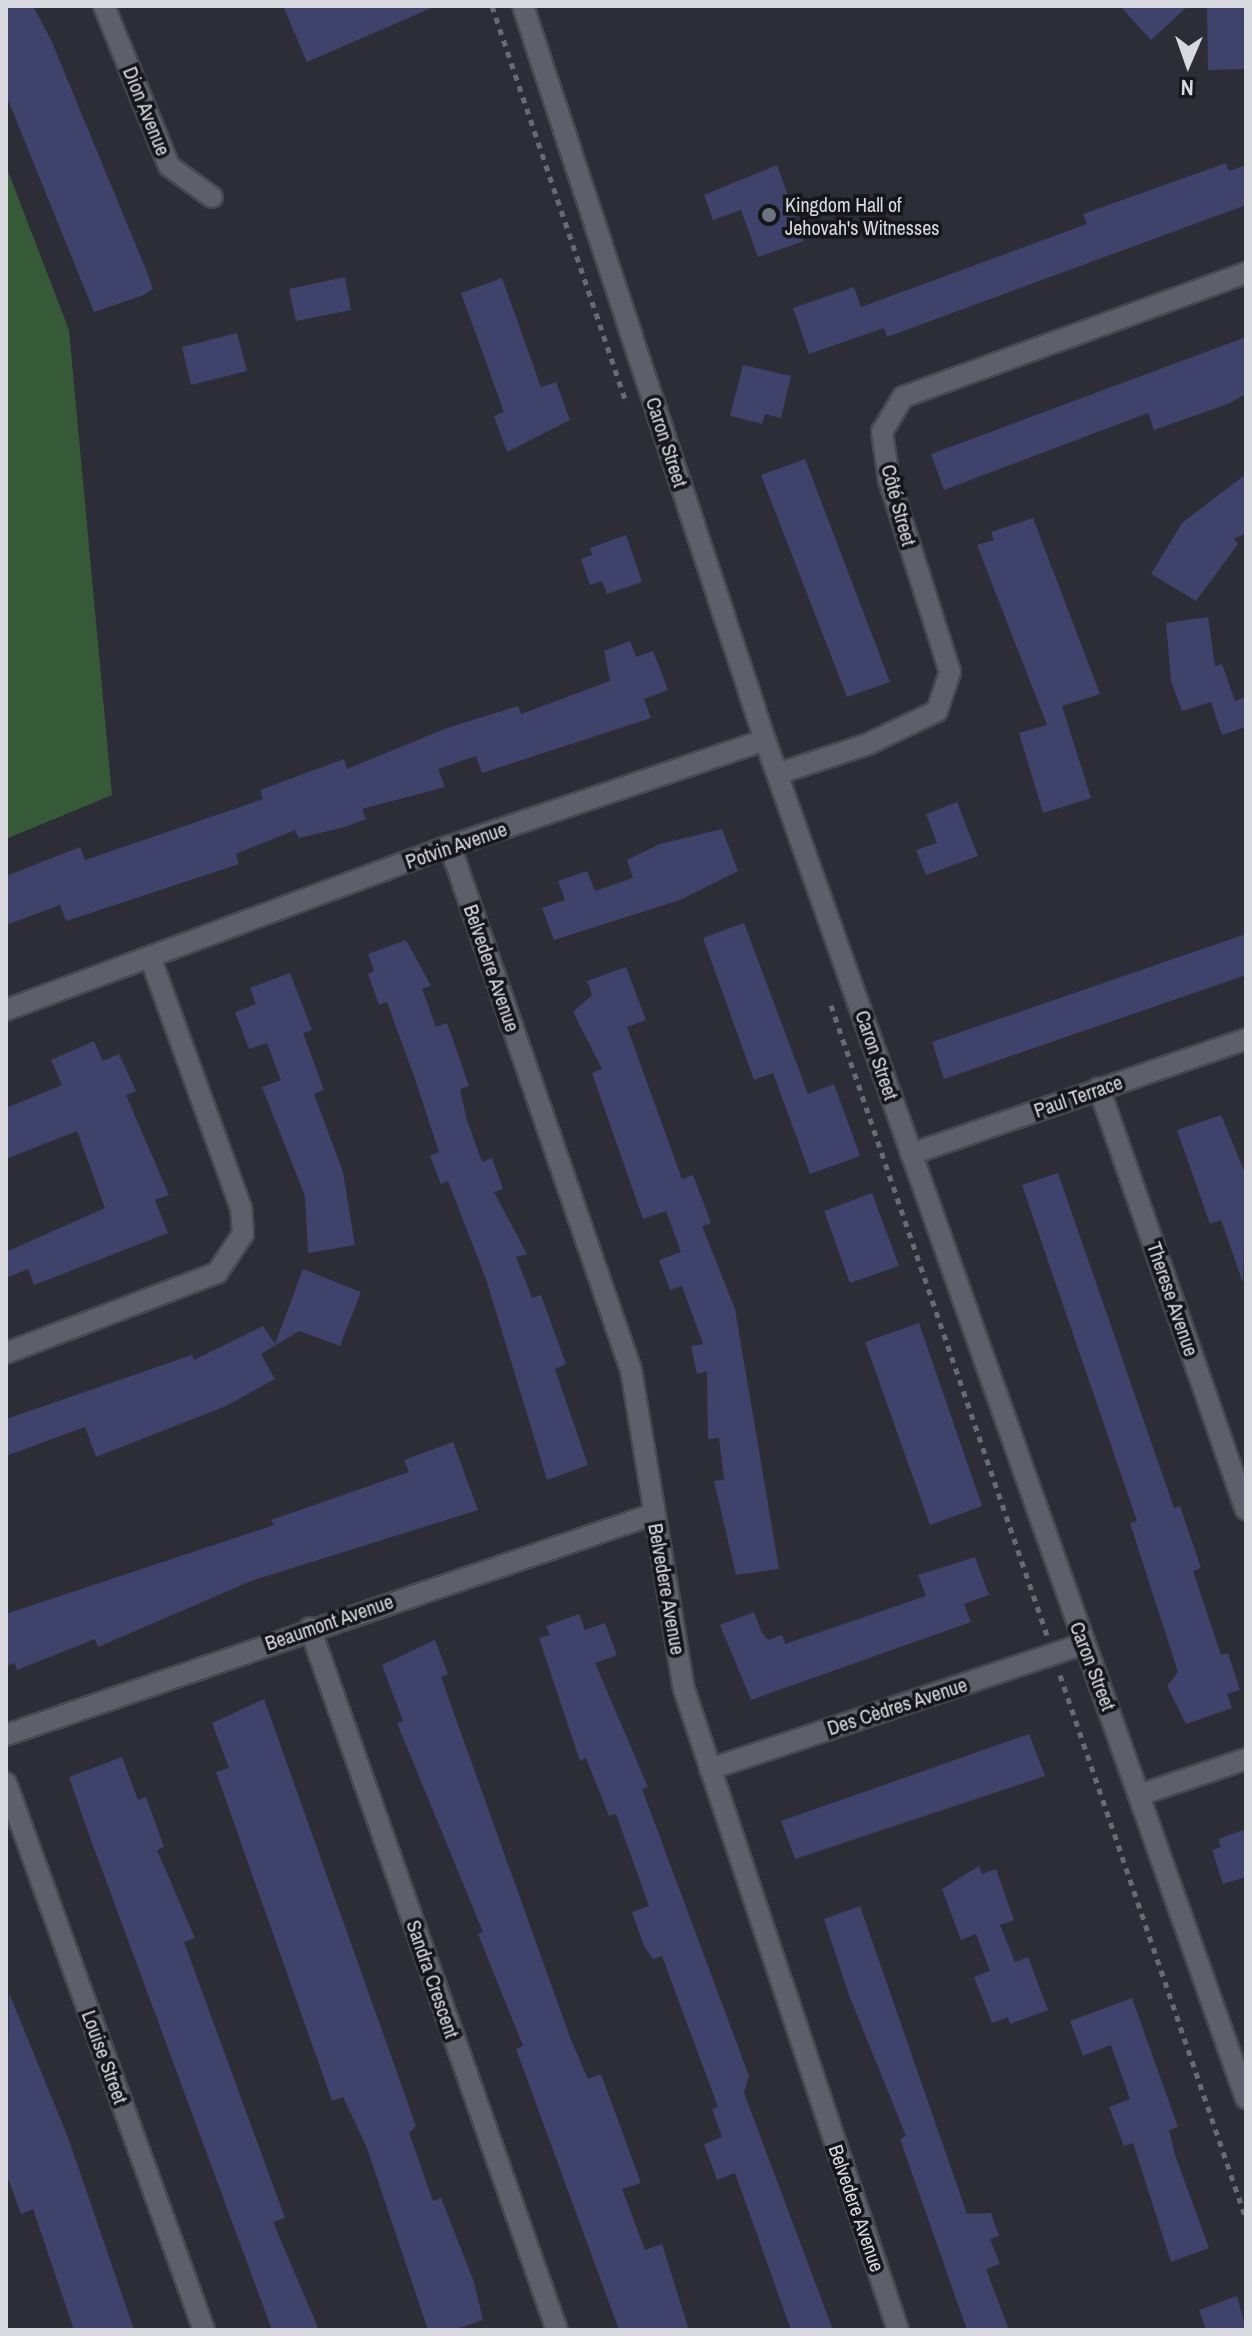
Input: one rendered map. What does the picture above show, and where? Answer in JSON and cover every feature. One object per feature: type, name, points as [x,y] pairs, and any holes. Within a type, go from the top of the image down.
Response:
[{"type":"street","name":"Dion Avenue","points":[[104,6],[169,166],[212,197]]},
{"type":"street","name":"Caron Street","points":[[523,6],[765,740],[780,773],[1084,1644],[1142,1794],[1246,2098]]},
{"type":"street","name":"Côté Street","points":[[780,773],[868,744],[937,711],[950,672],[889,480],[882,432],[903,397],[1246,273]]},
{"type":"street","name":"Potvin Avenue","points":[[6,1010],[151,959],[450,846],[765,740]]},
{"type":"street","name":"Belvedere Avenue","points":[[450,846],[631,1370],[684,1689],[898,2330]]},
{"type":"street","points":[[6,1353],[217,1273],[243,1234],[241,1208],[151,959]]},
{"type":"street","name":"Paul Terrace","points":[[911,1154],[1246,1039]]},
{"type":"street","name":"Therese Avenue","points":[[1099,1088],[1246,1509]]},
{"type":"street","name":"Beaumont Avenue","points":[[6,1735],[310,1628],[654,1514]]},
{"type":"street","name":"Sandra Crescent","points":[[310,1628],[557,2330]]},
{"type":"street","name":"Des Cèdres Avenue","points":[[710,1769],[1084,1644]]},
{"type":"street","points":[[1142,1794],[1246,1759]]},
{"type":"street","name":"Louise Street","points":[[6,1783],[204,2330]]},
{"type":"path","points":[[492,6],[631,415]]},
{"type":"path","points":[[828,993],[1246,2219]]},
{"type":"green space","points":[[6,166],[69,330],[112,795],[6,839]]},
{"type":"building","points":[[6,6],[33,6],[51,40],[147,272],[153,289],[144,295],[94,312],[6,95]]},
{"type":"building","points":[[283,6],[436,6],[307,62]]},
{"type":"building","points":[[1120,6],[1188,6],[1151,40]]},
{"type":"building","points":[[1207,6],[1246,6],[1246,69],[1208,70]]},
{"type":"building","points":[[1226,163],[1229,171],[1246,165],[1246,205],[887,337],[884,328],[809,354],[793,308],[854,287],[861,307],[1087,224],[1083,214]]},
{"type":"building","name":"Kingdom Hall of Jehovah's Witnesses","points":[[777,165],[804,241],[758,257],[741,210],[713,220],[704,195]]},
{"type":"building","points":[[345,277],[351,310],[296,321],[289,289]]},
{"type":"building","points":[[502,278],[541,387],[556,382],[570,420],[507,452],[494,416],[504,412],[461,293]]},
{"type":"building","points":[[237,333],[247,371],[191,385],[182,347]]},
{"type":"building","points":[[1246,337],[1246,394],[1228,404],[1154,430],[1148,413],[944,490],[931,454]]},
{"type":"building","points":[[743,365],[791,376],[781,418],[765,414],[762,424],[730,416]]},
{"type":"building","points":[[805,459],[890,682],[847,697],[761,475]]},
{"type":"building","points":[[1246,474],[1246,533],[1234,539],[1238,544],[1196,601],[1151,574],[1182,523]]},
{"type":"building","points":[[1033,518],[1100,694],[1062,706],[1091,798],[1043,813],[1019,733],[1047,725],[977,545],[994,540],[991,532]]},
{"type":"building","points":[[626,535],[642,582],[607,594],[602,581],[590,585],[581,559],[592,555],[590,548]]},
{"type":"building","points":[[1208,617],[1215,666],[1222,664],[1235,701],[1246,697],[1246,727],[1222,735],[1211,702],[1182,711],[1171,681],[1166,623]]},
{"type":"building","points":[[630,641],[636,657],[653,651],[668,690],[644,699],[651,718],[482,773],[476,756],[438,769],[445,787],[362,809],[366,819],[345,827],[299,838],[295,830],[236,854],[239,864],[66,921],[60,905],[6,925],[6,876],[80,847],[85,860],[263,799],[260,790],[344,759],[347,769],[447,728],[518,706],[521,714],[610,681],[604,651]]},
{"type":"building","points":[[957,802],[978,856],[926,875],[916,850],[937,843],[926,814]]},
{"type":"building","points":[[722,829],[738,871],[680,900],[554,940],[542,908],[565,900],[558,881],[587,871],[595,891],[633,878],[627,860],[660,844]]},
{"type":"building","points":[[744,923],[808,1094],[834,1084],[860,1156],[810,1174],[773,1073],[754,1080],[703,938]]},
{"type":"building","points":[[1246,934],[1246,975],[944,1079],[932,1042]]},
{"type":"building","points":[[406,940],[431,986],[422,989],[436,1027],[447,1023],[469,1086],[460,1089],[467,1120],[482,1162],[492,1158],[503,1189],[494,1192],[527,1254],[516,1257],[532,1298],[541,1295],[566,1364],[555,1369],[588,1465],[547,1480],[487,1282],[448,1181],[441,1184],[430,1156],[439,1152],[415,1079],[387,1002],[379,1005],[368,974],[374,971],[368,954]]},
{"type":"building","points":[[626,967],[646,1020],[627,1027],[682,1179],[693,1175],[711,1223],[702,1226],[735,1309],[779,1569],[736,1575],[714,1481],[724,1480],[719,1438],[708,1439],[707,1371],[697,1374],[691,1346],[703,1344],[682,1286],[670,1290],[659,1260],[681,1252],[666,1211],[643,1219],[592,1073],[602,1069],[573,1012],[592,995],[587,981]]},
{"type":"building","points":[[290,973],[312,1030],[303,1033],[324,1090],[314,1094],[343,1172],[355,1245],[308,1253],[305,1196],[262,1087],[281,1080],[267,1043],[249,1049],[235,1012],[256,1004],[250,988]]},
{"type":"building","points":[[94,1041],[103,1061],[119,1054],[136,1091],[126,1095],[169,1195],[155,1200],[168,1233],[34,1285],[28,1269],[6,1278],[6,1252],[105,1208],[77,1131],[6,1159],[6,1108],[62,1085],[51,1060]]},
{"type":"building","points":[[1221,1115],[1246,1175],[1243,1283],[1221,1220],[1210,1224],[1177,1130]]},
{"type":"building","points":[[1058,1173],[1174,1508],[1180,1506],[1201,1568],[1193,1571],[1221,1655],[1228,1653],[1240,1690],[1227,1694],[1232,1708],[1186,1724],[1167,1686],[1178,1672],[1130,1523],[1137,1521],[1022,1185]]},
{"type":"building","points":[[872,1193],[899,1266],[850,1283],[824,1211]]},
{"type":"building","points":[[303,1269],[361,1292],[340,1346],[299,1331],[261,1354],[275,1379],[226,1406],[96,1457],[85,1427],[6,1456],[6,1419],[192,1355],[194,1360],[263,1326],[275,1344]]},
{"type":"building","points":[[919,1323],[982,1506],[930,1525],[865,1342]]},
{"type":"building","points":[[453,1442],[478,1510],[251,1581],[98,1647],[95,1639],[17,1670],[15,1663],[6,1666],[6,1614],[274,1525],[271,1520],[409,1472],[404,1460]]},
{"type":"building","points":[[975,1557],[989,1595],[964,1604],[971,1622],[751,1700],[720,1625],[754,1612],[768,1640],[782,1635],[785,1644],[926,1596],[918,1575]]},
{"type":"building","points":[[579,1614],[585,1630],[605,1623],[617,1655],[595,1663],[648,1787],[642,1789],[749,2076],[744,2093],[833,2330],[791,2330],[735,2173],[717,2180],[704,2144],[722,2137],[712,2109],[718,2107],[662,1956],[653,1959],[644,1946],[632,1912],[649,1906],[616,1814],[609,1816],[586,1758],[580,1761],[539,1638],[550,1635],[546,1626]]},
{"type":"building","points":[[435,1640],[448,1674],[441,1677],[571,2040],[588,2079],[601,2074],[641,2183],[622,2189],[645,2250],[662,2244],[689,2330],[619,2330],[516,2049],[523,2046],[478,1934],[483,1932],[397,1723],[403,1721],[382,1665]]},
{"type":"building","points":[[264,1699],[416,2126],[409,2133],[433,2201],[441,2198],[474,2282],[483,2320],[454,2330],[428,2330],[367,2148],[343,2097],[332,2101],[216,1772],[229,1768],[212,1723]]},
{"type":"building","points":[[1029,1734],[1045,1776],[795,1859],[781,1821]]},
{"type":"building","points":[[122,1757],[138,1800],[146,1797],[164,1847],[157,1850],[195,1938],[184,1942],[285,2218],[273,2222],[319,2330],[272,2330],[84,1821],[69,1777]]},
{"type":"building","points":[[1246,1829],[1246,1877],[1223,1884],[1212,1850],[1221,1847],[1218,1839]]},
{"type":"building","points":[[979,1866],[982,1874],[996,1869],[1014,1920],[1000,1925],[1015,1962],[1028,1957],[1048,2010],[1010,2024],[1008,2017],[992,2023],[974,1977],[990,1971],[976,1934],[961,1940],[942,1889]]},
{"type":"building","points":[[860,1906],[967,2214],[991,2213],[999,2236],[990,2239],[1000,2264],[986,2269],[1009,2330],[967,2330],[900,2139],[906,2136],[849,1995],[824,1919]]},
{"type":"building","points":[[9,1993],[69,2140],[134,2330],[74,2330],[33,2209],[21,2214],[6,2173]]},
{"type":"building","points":[[1132,1998],[1178,2127],[1169,2130],[1175,2155],[1209,2248],[1171,2262],[1133,2143],[1124,2146],[1109,2107],[1130,2099],[1111,2045],[1083,2056],[1070,2021]]},
{"type":"building","points":[[1237,2296],[1246,2330],[1206,2330],[1199,2310]]},
{"type":"place","name":"Kingdom Hall of Jehovah's Witnesses","points":[[769,215]]}]
